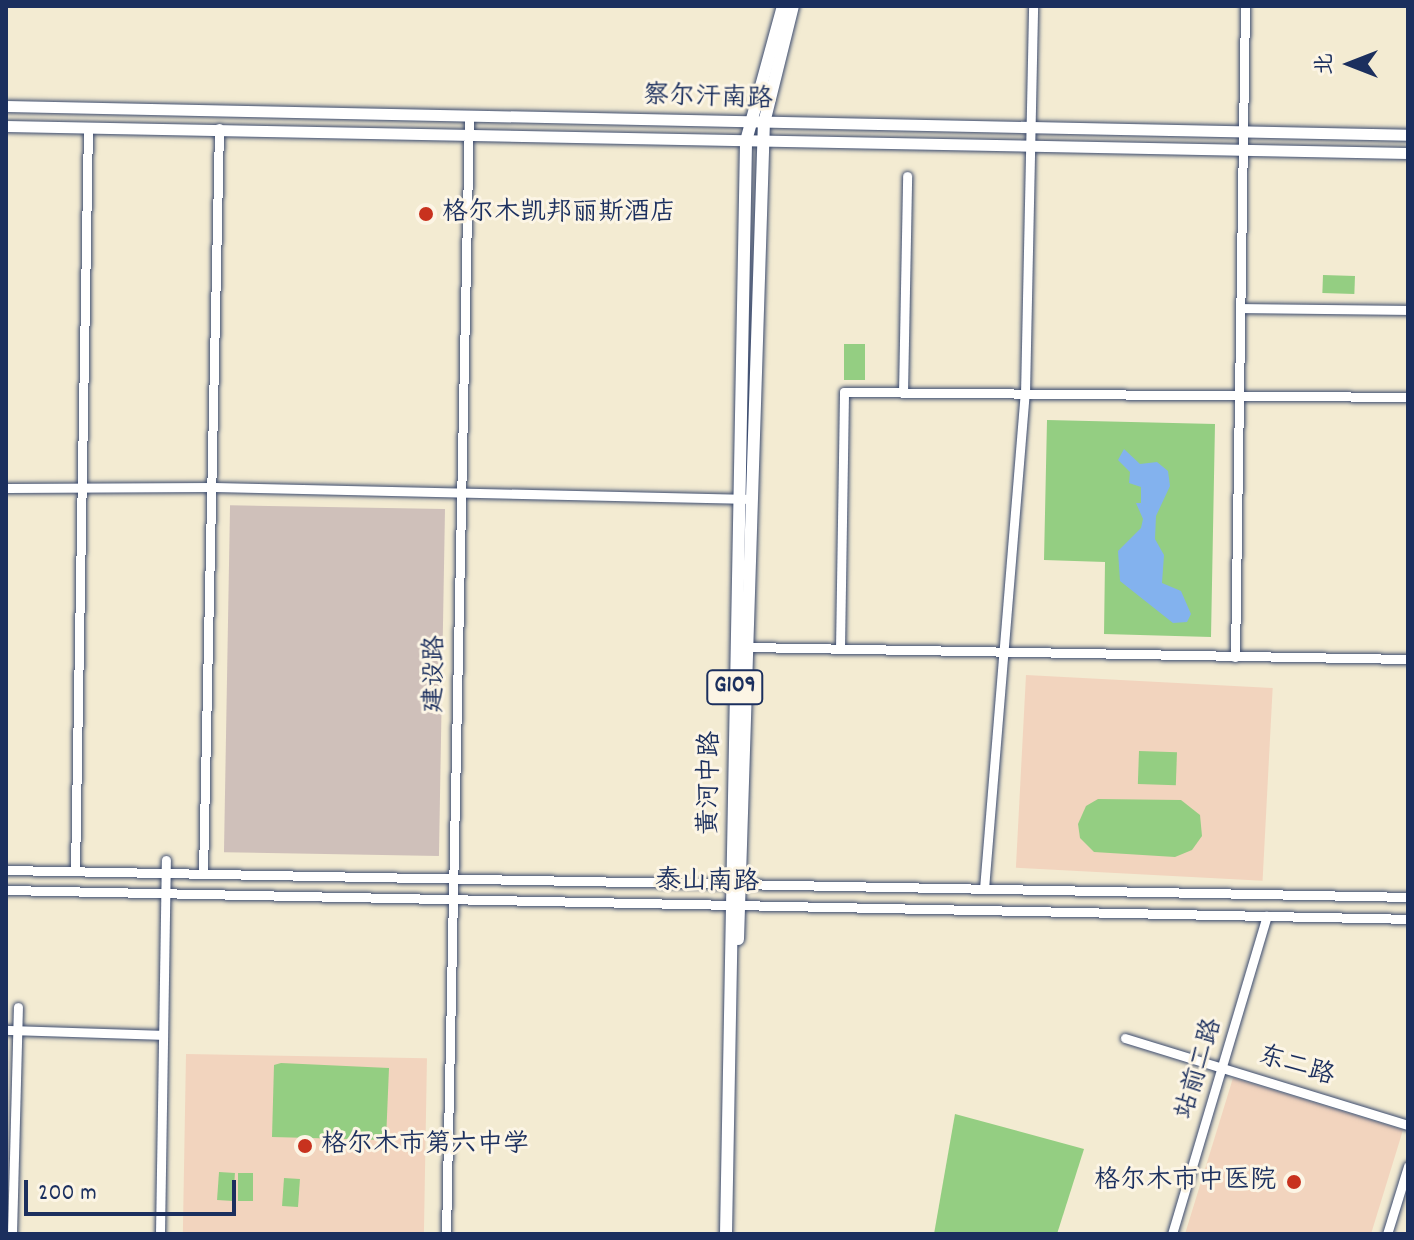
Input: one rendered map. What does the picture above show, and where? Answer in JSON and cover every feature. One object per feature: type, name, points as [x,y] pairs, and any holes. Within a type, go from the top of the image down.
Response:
[{"type":"highway","name":"G109","points":[[746,141],[783,6]]},
{"type":"highway","name":"G109","points":[[764,141],[764,123],[793,6]]},
{"type":"highway","name":"黄河中路","points":[[735,886],[747,647],[746,141]]},
{"type":"highway","name":"黄河中路","points":[[729,1234],[746,499],[764,141]]},
{"type":"main road","name":"察尔汗南路","points":[[6,106],[1408,135]]},
{"type":"main road","name":"察尔汗南路","points":[[6,126],[1408,153]]},
{"type":"street","points":[[984,889],[1001,650],[1025,394],[1033,6]]},
{"type":"street","points":[[1235,657],[1245,6]]},
{"type":"street","name":"建设路","points":[[446,1234],[469,115]]},
{"type":"street","points":[[817,125],[817,141]]},
{"type":"street","points":[[75,871],[88,128]]},
{"type":"street","points":[[203,874],[214,487],[219,128]]},
{"type":"street","points":[[903,393],[907,176]]},
{"type":"street","points":[[1240,308],[1408,310]]},
{"type":"street","points":[[840,649],[844,392],[1408,397]]},
{"type":"street","points":[[6,488],[214,487],[746,499]]},
{"type":"street","points":[[747,647],[1408,659]]},
{"type":"street","points":[[160,1234],[166,860]]},
{"type":"street","name":"泰山南路","points":[[6,870],[1408,897]]},
{"type":"street","name":"泰山南路","points":[[6,890],[1408,919]]},
{"type":"street","name":"站前二路","points":[[1172,1234],[1267,916]]},
{"type":"street","points":[[12,1234],[18,1007]]},
{"type":"street","points":[[6,1030],[162,1035]]},
{"type":"street","name":"东二路","points":[[1125,1038],[1408,1125]]},
{"type":"street","points":[[1387,1234],[1408,1166]]},
{"type":"shaded area","points":[[230,505],[445,509],[439,856],[224,852]]},
{"type":"shaded area","points":[[1026,675],[1273,688],[1263,881],[1016,868]]},
{"type":"shaded area","name":"格尔木市第六中学","points":[[186,1054],[427,1058],[424,1234],[183,1234]]},
{"type":"shaded area","name":"格尔木市中医院","points":[[1233,1078],[1403,1130],[1371,1234],[1185,1234]]},
{"type":"green space","points":[[1323,275],[1355,276],[1354,294],[1322,293]]},
{"type":"green space","points":[[844,344],[865,344],[865,380],[844,380]]},
{"type":"green space","points":[[1047,420],[1215,424],[1211,637],[1104,634],[1105,562],[1044,560]]},
{"type":"green space","points":[[1139,751],[1177,752],[1176,785],[1138,784]]},
{"type":"green space","points":[[1098,799],[1181,800],[1200,815],[1202,836],[1192,850],[1175,857],[1094,852],[1080,838],[1078,824],[1086,806]]},
{"type":"green space","points":[[274,1065],[389,1068],[386,1140],[272,1137]]},
{"type":"green space","points":[[955,1114],[1084,1149],[1057,1234],[934,1234]]},
{"type":"green space","points":[[219,1172],[235,1173],[233,1201],[217,1200]]},
{"type":"green space","points":[[238,1173],[253,1173],[253,1201],[238,1201]]},
{"type":"green space","points":[[284,1178],[300,1179],[298,1207],[282,1206]]},
{"type":"water","points":[[1124,449],[1140,464],[1157,462],[1168,471],[1170,486],[1156,516],[1155,539],[1164,555],[1162,583],[1181,591],[1191,614],[1187,622],[1173,623],[1120,581],[1118,551],[1141,528],[1143,519],[1136,503],[1141,503],[1141,487],[1129,483],[1130,472],[1118,460]]},
{"type":"place","name":"格尔木凯邦丽斯酒店","points":[[426,214]]},
{"type":"place","name":"格尔木市第六中学","points":[[305,1146]]},
{"type":"place","name":"格尔木市中医院","points":[[1294,1182]]}]
